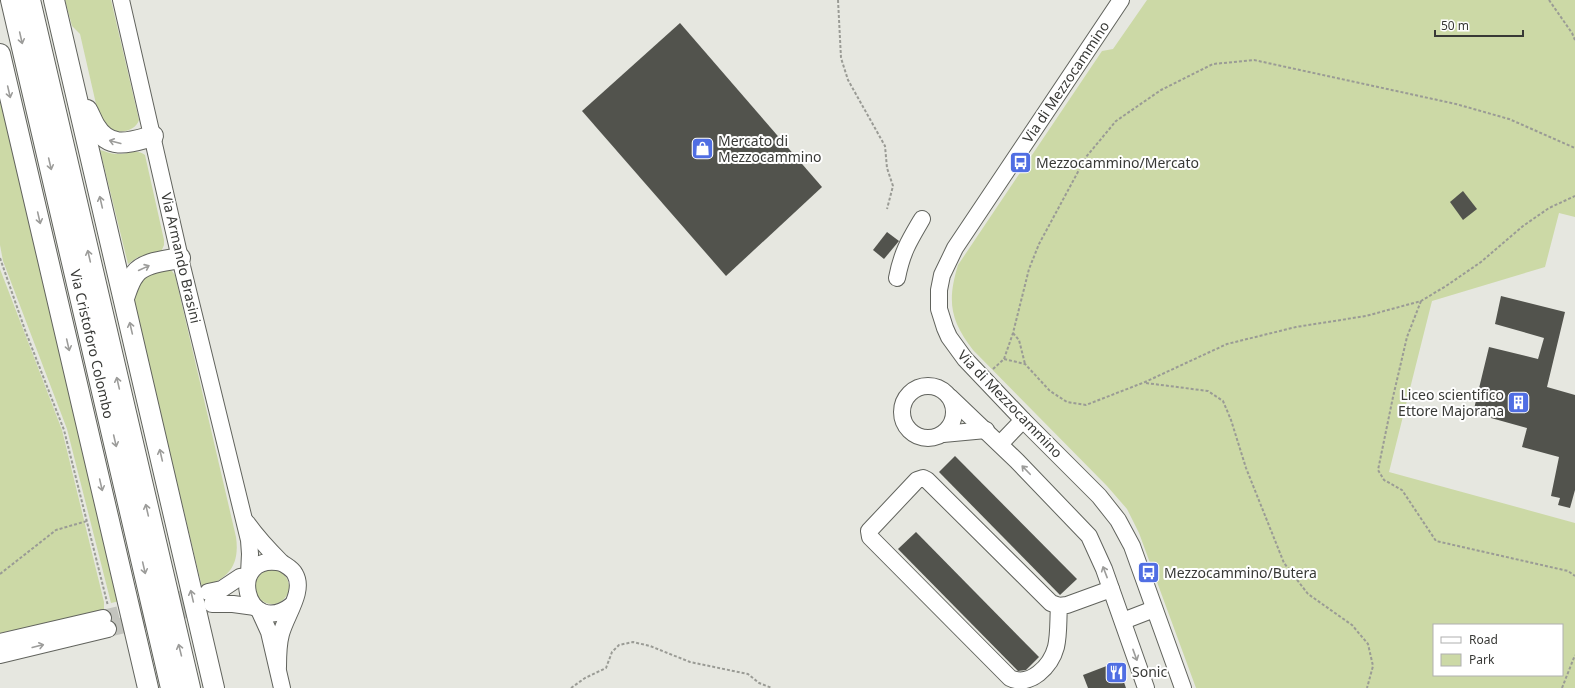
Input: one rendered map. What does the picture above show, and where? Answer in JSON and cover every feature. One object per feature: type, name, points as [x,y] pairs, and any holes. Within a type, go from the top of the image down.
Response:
[{"type":"highway","name":"Via Cristoforo Colombo","points":[[12,0],[176,687]]},
{"type":"highway","name":"Via Cristoforo Colombo","points":[[29,0],[176,687]]},
{"type":"main road","points":[[54,0],[214,688]]},
{"type":"main road","name":"Via Cristoforo Colombo","points":[[0,54],[148,688]]},
{"type":"main road","points":[[78,99],[87,109],[96,128],[108,140],[124,143],[153,136]]},
{"type":"main road","points":[[124,298],[136,272],[148,266],[180,258]]},
{"type":"street","name":"Via Armando Brasini","points":[[121,0],[180,258],[250,550],[249,575],[246,586],[247,594],[269,632],[282,688]]},
{"type":"street","name":"Via di Mezzocammino","points":[[1121,0],[955,248],[942,275],[938,300],[945,328],[965,359],[1099,496],[1115,516],[1132,546],[1183,688]]},
{"type":"street","points":[[897,278],[901,258],[907,243],[922,219]]},
{"type":"street","points":[[986,430],[943,434],[933,438],[915,436],[902,422],[902,404],[907,394],[924,385],[942,390],[986,430],[1088,536],[1094,546],[1111,589],[1146,688]]},
{"type":"street","points":[[943,434],[950,427],[954,416],[954,406],[950,397]]},
{"type":"street","points":[[1000,444],[1023,420]]},
{"type":"street","points":[[1059,606],[1057,641],[1048,664],[1039,675],[1030,682],[1023,684],[1016,683],[870,537],[869,531],[917,480],[925,478],[1047,600],[1059,606],[1067,605],[1111,589]]},
{"type":"street","name":"Via Armando Brasini","points":[[242,516],[254,533],[282,563],[295,573],[298,581],[298,594],[292,605],[281,635],[278,648],[278,667]]},
{"type":"street","points":[[282,563],[274,561],[258,565],[249,575],[240,577],[210,598],[268,613],[276,613],[285,610],[292,605]]},
{"type":"street","points":[[1123,621],[1154,609]]},
{"type":"street","points":[[0,642],[106,617]]},
{"type":"street","points":[[0,655],[106,617]]},
{"type":"path","points":[[838,0],[841,58],[848,80],[885,146],[888,168],[893,186],[887,209]]},
{"type":"path","points":[[1549,0],[1572,33],[1575,40]]},
{"type":"path","points":[[983,378],[1004,359],[1013,333],[1029,269],[1039,244],[1086,157],[1116,121],[1161,90],[1213,64],[1254,60],[1456,104],[1509,119],[1575,148]]},
{"type":"path","points":[[1013,333],[1019,340],[1025,364],[1050,391],[1067,402],[1086,405],[1145,382],[1227,344],[1296,327],[1366,316],[1421,301],[1481,262],[1523,226],[1549,208],[1575,196]]},
{"type":"path","points":[[0,258],[25,330],[64,430],[87,521],[106,617]]},
{"type":"path","points":[[1421,301],[1407,337],[1378,470],[1384,480],[1402,490],[1436,541],[1568,571],[1575,576]]},
{"type":"path","points":[[1004,359],[1025,364]]},
{"type":"path","points":[[1145,382],[1208,391],[1223,401],[1231,420],[1246,468],[1284,563],[1308,594],[1352,625],[1368,644],[1373,666],[1367,688]]},
{"type":"path","points":[[0,574],[56,530],[87,521]]},
{"type":"path","points":[[571,688],[585,678],[606,668],[612,652],[619,645],[633,642],[650,646],[690,662],[748,674],[759,683],[772,688]]},
{"type":"path","points":[[1562,688],[1575,655]]},
{"type":"green space","points":[[65,0],[111,0],[139,120],[130,130],[116,131],[111,129],[104,125],[99,117],[80,34],[72,26]]},
{"type":"green space","points":[[1147,0],[1575,0],[1575,217],[1559,213],[1545,267],[1432,301],[1389,472],[1575,523],[1575,688],[1196,688],[1139,533],[1127,509],[1107,486],[973,350],[959,329],[953,310],[952,289],[958,265],[1102,51],[1113,49]]},
{"type":"green space","points":[[0,88],[120,601],[111,603],[67,429],[3,261],[0,245]]},
{"type":"green space","points":[[100,150],[114,154],[138,152],[145,155],[164,240],[164,245],[161,252],[138,257],[128,264]]},
{"type":"green space","points":[[165,267],[171,270],[175,275],[236,537],[236,556],[230,570],[219,580],[202,587],[132,295],[135,282]]},
{"type":"green space","points":[[0,269],[62,430],[104,602],[104,609],[94,613],[0,633]]},
{"type":"green space","points":[[269,570],[275,570],[284,575],[288,581],[288,593],[284,599],[275,604],[269,604],[260,599],[255,590],[255,584],[260,575]]},
{"type":"building","name":"Mercato di Mezzocammino","points":[[680,23],[822,187],[726,276],[582,111]]},
{"type":"building","points":[[1463,191],[1477,209],[1463,220],[1450,202]]},
{"type":"building","points":[[887,232],[899,241],[884,259],[873,250]]},
{"type":"building","name":"Liceo scientifico Ettore Majorana","points":[[1501,296],[1565,312],[1547,387],[1575,395],[1575,490],[1570,508],[1558,505],[1560,498],[1551,496],[1559,457],[1522,447],[1527,428],[1473,413],[1489,347],[1538,359],[1544,338],[1495,324]]},
{"type":"building","points":[[955,456],[1077,579],[1060,595],[939,472]]},
{"type":"building","points":[[916,532],[1039,657],[1026,670],[1018,671],[898,549]]},
{"type":"building","points":[[1117,662],[1126,688],[1088,688],[1083,675]]},
{"type":"tunnel","points":[[103,618],[204,593]]},
{"type":"tunnel","points":[[108,629],[207,605]]},
{"type":"place","name":"Mercato di Mezzocammino","points":[[702,149]]},
{"type":"place","name":"Mezzocammino/Mercato","points":[[1020,163]]},
{"type":"place","name":"Liceo scientifico Ettore Majorana","points":[[1519,403]]},
{"type":"place","name":"Mezzocammino/Butera","points":[[1149,573]]},
{"type":"place","name":"Sonic","points":[[1116,672]]}]
